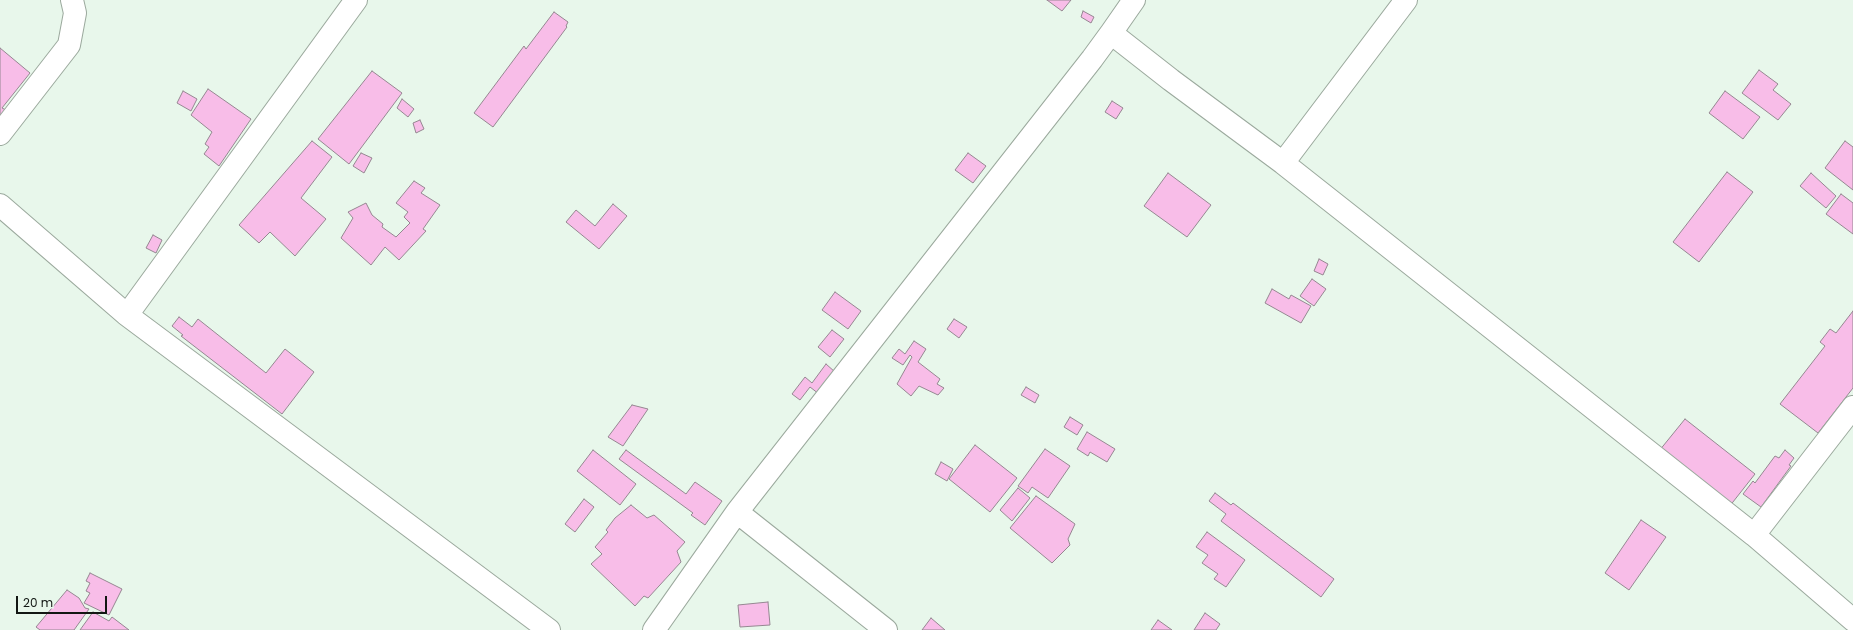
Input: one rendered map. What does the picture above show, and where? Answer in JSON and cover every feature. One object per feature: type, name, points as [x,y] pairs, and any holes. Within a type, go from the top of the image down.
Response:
[{"type":"street","points":[[0,134],[69,45],[75,13],[72,0]]},
{"type":"street","points":[[127,315],[356,0]]},
{"type":"street","points":[[654,630],[737,512],[1082,72],[1134,0]]},
{"type":"street","points":[[1283,163],[1406,0]]},
{"type":"street","points":[[1111,32],[1171,80],[1283,163],[1754,535],[1853,620]]},
{"type":"street","points":[[0,205],[127,315],[548,630]]},
{"type":"street","points":[[1754,535],[1853,407]]},
{"type":"street","points":[[737,512],[886,630]]},
{"type":"building","points":[[1047,0],[1071,0],[1062,11]]},
{"type":"building","points":[[1083,11],[1094,17],[1091,23],[1081,17]]},
{"type":"building","points":[[554,12],[568,22],[567,27],[493,127],[474,113],[524,46],[526,49]]},
{"type":"building","points":[[0,48],[30,73],[2,108],[6,110],[0,117]]},
{"type":"building","points":[[1759,70],[1778,84],[1773,90],[1791,104],[1778,120],[1742,93]]},
{"type":"building","points":[[372,71],[402,93],[349,164],[318,139]]},
{"type":"building","points":[[208,89],[251,119],[219,166],[204,154],[209,147],[205,144],[212,132],[191,115]]},
{"type":"building","points":[[183,91],[197,99],[191,111],[177,103]]},
{"type":"building","points":[[1725,91],[1760,117],[1743,139],[1709,113]]},
{"type":"building","points":[[402,99],[414,109],[408,117],[397,108]]},
{"type":"building","points":[[1112,101],[1123,108],[1116,119],[1105,112]]},
{"type":"building","points":[[420,120],[424,129],[416,133],[413,123]]},
{"type":"building","points":[[312,141],[332,157],[301,198],[326,219],[295,256],[270,232],[259,243],[239,225]]},
{"type":"building","points":[[1845,141],[1853,147],[1853,190],[1825,168]]},
{"type":"building","points":[[361,153],[372,158],[364,173],[353,166]]},
{"type":"building","points":[[968,153],[986,166],[973,183],[955,170]]},
{"type":"building","points":[[1727,172],[1753,192],[1699,262],[1673,242]]},
{"type":"building","points":[[1168,173],[1211,205],[1187,237],[1144,206]]},
{"type":"building","points":[[1811,173],[1836,196],[1826,208],[1800,186]]},
{"type":"building","points":[[414,181],[425,188],[421,193],[440,205],[423,229],[426,231],[399,260],[385,247],[371,265],[341,238],[353,218],[348,212],[366,203],[372,215],[383,224],[382,227],[396,237],[410,223],[404,217],[408,212],[396,203]]},
{"type":"building","points":[[1841,194],[1853,203],[1853,234],[1826,214]]},
{"type":"building","points":[[613,204],[627,216],[599,249],[566,222],[576,210],[595,226]]},
{"type":"building","points":[[153,235],[162,240],[156,253],[146,248]]},
{"type":"building","points":[[1319,259],[1328,264],[1323,275],[1314,271]]},
{"type":"building","points":[[1312,279],[1326,289],[1314,306],[1300,296]]},
{"type":"building","points":[[1272,289],[1289,299],[1291,295],[1311,306],[1301,323],[1265,303]]},
{"type":"building","points":[[835,292],[861,311],[848,329],[822,310]]},
{"type":"building","points":[[1853,311],[1853,388],[1818,433],[1780,404],[1825,346],[1820,342],[1830,329],[1836,333]]},
{"type":"building","points":[[179,317],[192,327],[198,319],[266,373],[285,349],[314,372],[282,414],[181,336],[183,335],[172,326]]},
{"type":"building","points":[[954,319],[967,327],[959,338],[947,329]]},
{"type":"building","points":[[832,330],[844,339],[830,357],[818,347]]},
{"type":"building","points":[[914,341],[926,349],[918,362],[940,379],[937,384],[944,388],[938,395],[919,386],[911,396],[897,384],[912,357],[910,355],[903,365],[892,358],[899,349],[905,354]]},
{"type":"building","points":[[826,364],[835,372],[819,394],[810,387],[800,400],[792,394],[805,377],[812,383]]},
{"type":"building","points":[[1026,387],[1039,395],[1035,403],[1021,395]]},
{"type":"building","points":[[632,405],[648,409],[623,446],[608,437]]},
{"type":"building","points":[[1070,417],[1083,425],[1077,435],[1064,427]]},
{"type":"building","points":[[1685,419],[1755,474],[1729,507],[1659,451]]},
{"type":"building","points":[[1087,432],[1115,449],[1107,462],[1090,452],[1088,456],[1077,449]]},
{"type":"building","points":[[975,445],[1017,478],[990,512],[949,479]]},
{"type":"building","points":[[1045,449],[1070,466],[1048,498],[1032,487],[1028,493],[1018,486]]},
{"type":"building","points":[[593,450],[636,484],[620,505],[577,471]]},
{"type":"building","points":[[626,450],[686,494],[695,482],[722,501],[705,525],[691,515],[693,513],[619,459]]},
{"type":"building","points":[[1785,450],[1794,458],[1789,465],[1791,466],[1761,507],[1743,494],[1753,481],[1755,483],[1775,456],[1779,458]]},
{"type":"building","points":[[941,462],[953,469],[947,481],[935,474]]},
{"type":"building","points":[[1018,488],[1030,498],[1012,521],[1000,510]]},
{"type":"building","points":[[1215,493],[1231,505],[1233,503],[1334,579],[1321,597],[1221,521],[1226,514],[1209,501]]},
{"type":"building","points":[[1036,496],[1075,524],[1068,539],[1070,545],[1052,563],[1010,528]]},
{"type":"building","points":[[584,499],[594,507],[575,532],[565,524]]},
{"type":"building","points":[[631,505],[647,518],[654,515],[685,542],[677,551],[681,562],[648,598],[644,596],[635,606],[591,564],[602,554],[595,547],[608,532],[606,530],[615,518]]},
{"type":"building","points":[[1641,520],[1666,537],[1629,590],[1605,573]]},
{"type":"building","points":[[1207,532],[1245,560],[1226,587],[1214,579],[1218,574],[1202,563],[1208,555],[1196,547]]},
{"type":"building","points":[[90,573],[122,589],[109,615],[84,603],[90,593],[86,591],[90,583],[86,581]]},
{"type":"building","points":[[67,590],[79,598],[85,608],[89,609],[74,630],[40,630],[36,627]]},
{"type":"building","points":[[768,602],[770,625],[740,627],[738,605]]},
{"type":"building","points":[[93,612],[109,621],[112,617],[129,630],[80,630]]},
{"type":"building","points":[[1205,613],[1220,624],[1216,630],[1194,630]]},
{"type":"building","points":[[931,618],[945,630],[922,630]]},
{"type":"building","points":[[1158,620],[1172,630],[1151,630]]}]
